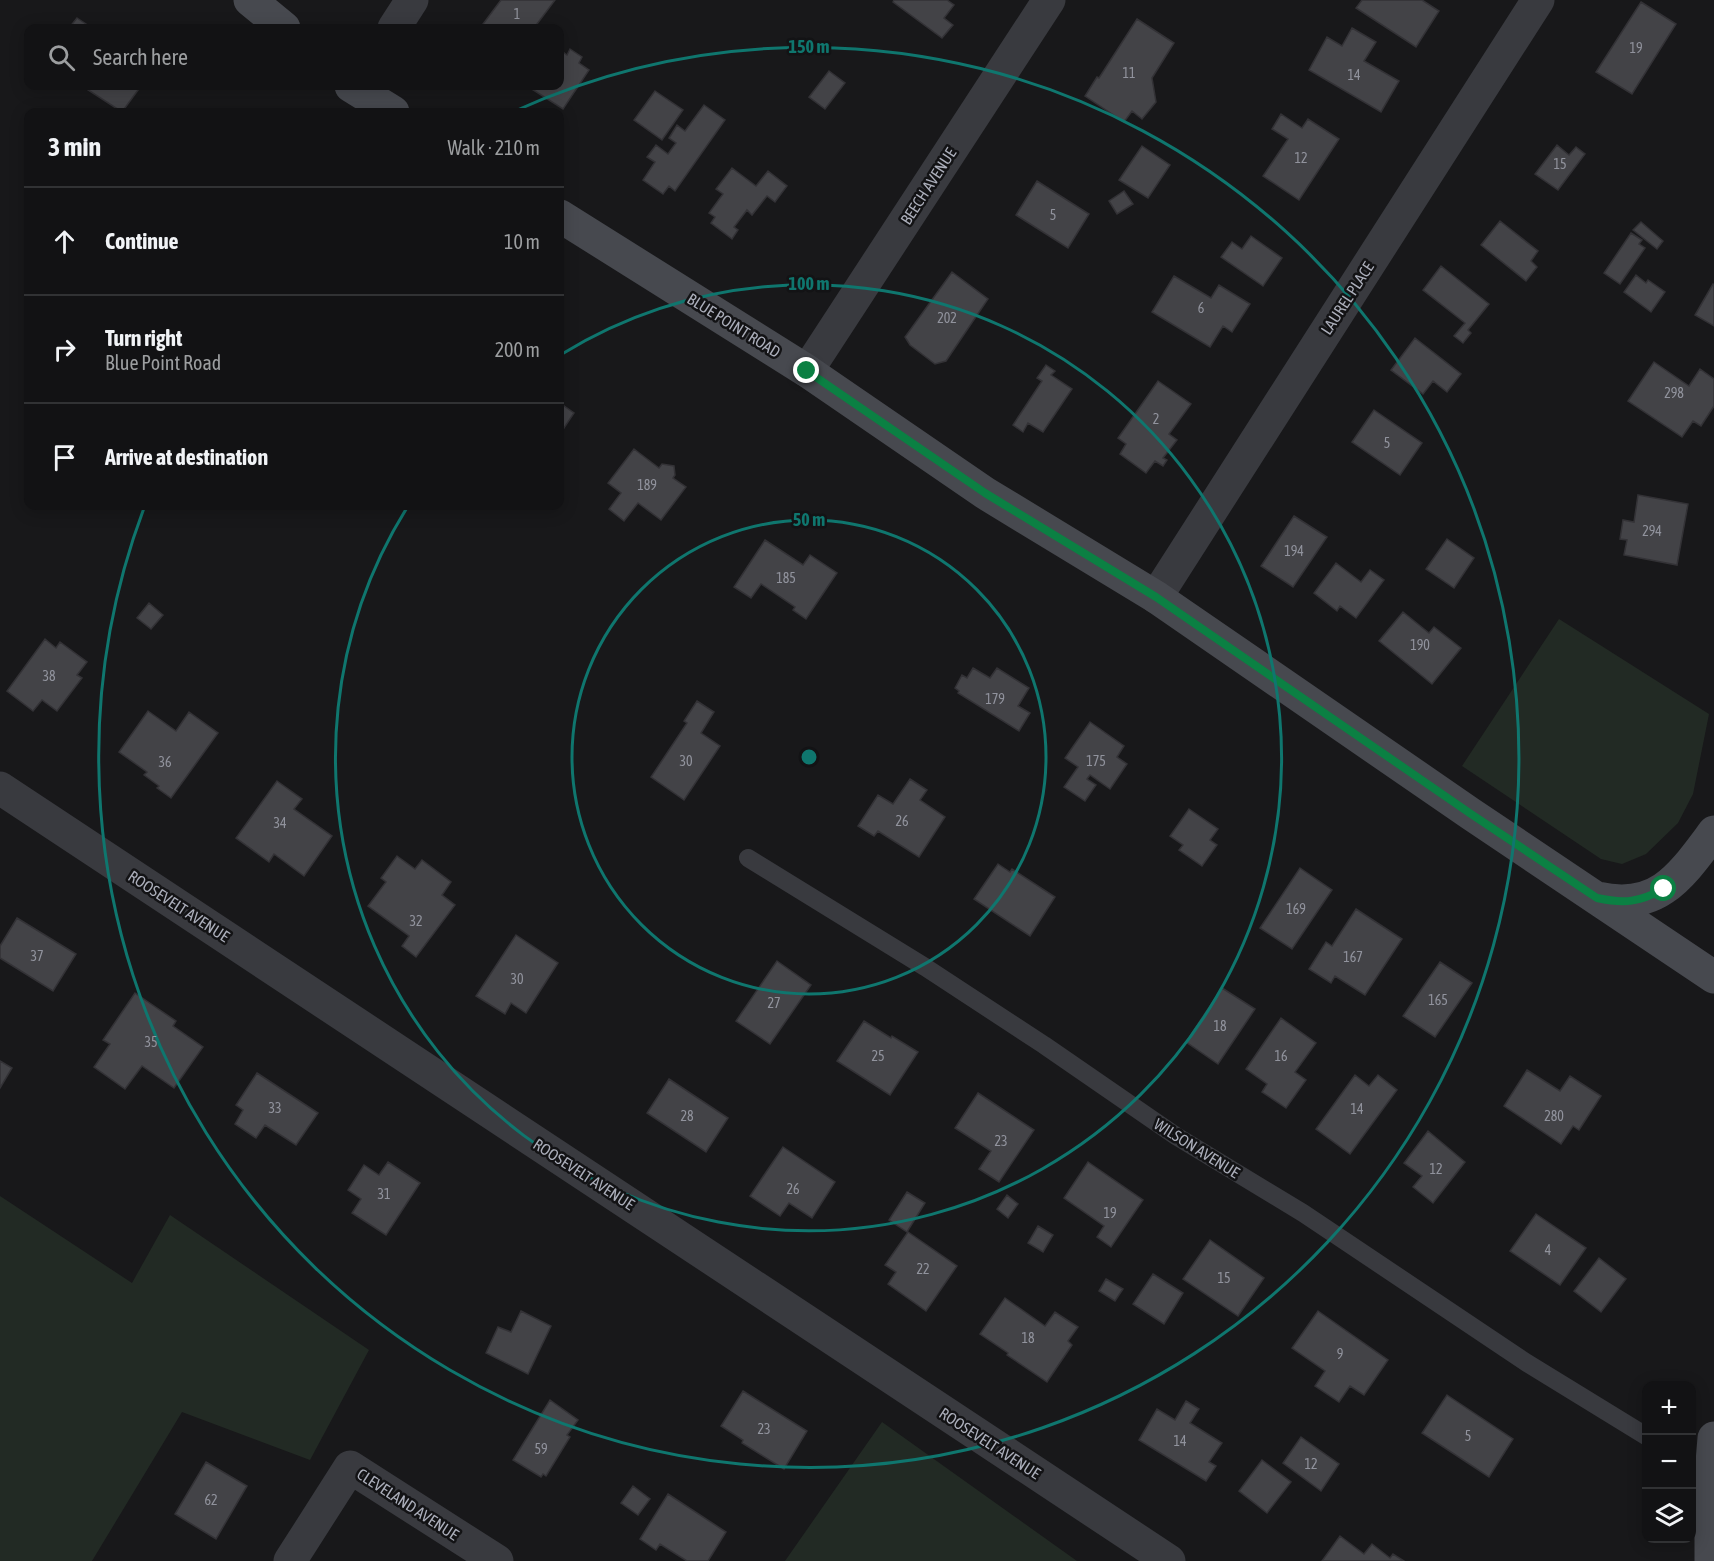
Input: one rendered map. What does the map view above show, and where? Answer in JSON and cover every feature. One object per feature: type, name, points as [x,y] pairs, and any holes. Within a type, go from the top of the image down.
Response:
[{"type":"street","points":[[250,0],[279,24]]},
{"type":"street","points":[[397,24],[412,0]]},
{"type":"street","name":"BEECH AVENUE","points":[[807,371],[1049,0]]},
{"type":"street","name":"LAUREL PLACE","points":[[1156,597],[1538,0]]},
{"type":"street","points":[[360,90],[387,108]]},
{"type":"street","name":"BLUE POINT ROAD","points":[[564,219],[807,371],[985,493],[1156,597],[1471,814],[1714,977]]},
{"type":"street","name":"ROOSEVELT AVENUE","points":[[0,788],[1169,1561]]},
{"type":"street","points":[[1597,898],[1629,902],[1647,898],[1664,889],[1677,877],[1714,832]]},
{"type":"street","points":[[1711,1561],[1701,1469],[1714,1438]]},
{"type":"street","name":"CLEVELAND AVENUE","points":[[290,1561],[350,1467],[497,1561]]},
{"type":"lane","name":"WILSON AVENUE","points":[[748,858],[925,967],[1176,1136],[1303,1213],[1401,1277],[1527,1364],[1645,1435]]},
{"type":"shaded area","points":[[1559,619],[1709,714],[1693,794],[1678,823],[1646,854],[1622,864],[1601,859],[1462,766]]},
{"type":"shaded area","points":[[0,1196],[132,1283],[170,1215],[369,1350],[310,1460],[182,1412],[92,1561],[0,1561]]},
{"type":"shaded area","points":[[882,1422],[1077,1561],[785,1561]]},
{"type":"building","points":[[501,0],[555,0],[537,24],[483,24]]},
{"type":"building","points":[[894,0],[947,0],[954,5],[944,18],[953,25],[942,38],[893,2]]},
{"type":"building","points":[[1362,0],[1422,0],[1439,11],[1416,47],[1356,8]]},
{"type":"building","points":[[1641,2],[1676,24],[1632,94],[1596,72]]},
{"type":"building","points":[[77,18],[86,24],[72,24]]},
{"type":"building","points":[[1137,19],[1174,43],[1152,78],[1156,102],[1142,119],[1132,111],[1124,122],[1085,96]]},
{"type":"building","points":[[1352,28],[1376,42],[1364,61],[1399,81],[1381,112],[1309,70],[1327,37],[1342,46]]},
{"type":"building","points":[[570,49],[582,57],[579,63],[589,70],[564,108],[561,108],[533,90],[564,90],[564,53],[567,55]]},
{"type":"building","points":[[829,71],[845,83],[825,109],[809,97]]},
{"type":"building","points":[[88,90],[138,90],[125,108],[116,108]]},
{"type":"building","points":[[655,91],[683,110],[662,140],[634,120]]},
{"type":"building","points":[[704,105],[725,120],[675,191],[669,186],[663,194],[643,180],[655,162],[647,157],[656,145],[668,154],[676,143],[669,138],[677,125],[685,131]]},
{"type":"building","points":[[1281,114],[1302,128],[1308,119],[1339,139],[1299,200],[1263,176],[1288,139],[1272,129]]},
{"type":"building","points":[[1557,145],[1569,155],[1576,147],[1585,154],[1558,190],[1535,174]]},
{"type":"building","points":[[1142,146],[1170,165],[1148,198],[1119,180]]},
{"type":"building","points":[[732,168],[756,186],[768,171],[787,186],[775,202],[767,196],[752,215],[747,210],[734,227],[738,230],[732,239],[711,223],[715,217],[709,213],[723,194],[716,189]]},
{"type":"building","points":[[1037,181],[1089,214],[1068,248],[1016,215]]},
{"type":"building","points":[[1124,191],[1133,204],[1117,214],[1109,201]]},
{"type":"building","points":[[1500,221],[1538,251],[1531,261],[1537,267],[1526,281],[1481,245]]},
{"type":"building","points":[[1641,222],[1663,241],[1657,249],[1633,230]]},
{"type":"building","points":[[1631,233],[1642,240],[1639,244],[1645,248],[1620,284],[1604,273]]},
{"type":"building","points":[[1251,236],[1282,258],[1263,286],[1221,257],[1232,242],[1242,249]]},
{"type":"building","points":[[1441,266],[1489,304],[1468,330],[1471,333],[1463,343],[1454,336],[1465,323],[1423,290]]},
{"type":"building","points":[[952,272],[988,299],[946,361],[935,364],[910,345],[905,337]]},
{"type":"building","points":[[1636,275],[1646,283],[1648,280],[1665,292],[1651,312],[1624,292]]},
{"type":"building","points":[[1174,276],[1211,298],[1219,285],[1250,304],[1232,332],[1223,326],[1210,347],[1152,312]]},
{"type":"building","points":[[1714,285],[1714,326],[1695,315]]},
{"type":"building","points":[[1415,338],[1461,374],[1447,392],[1433,381],[1423,394],[1391,370]]},
{"type":"building","points":[[1654,362],[1689,386],[1700,369],[1714,379],[1714,406],[1701,426],[1693,421],[1682,437],[1628,401]]},
{"type":"building","points":[[1046,365],[1055,371],[1051,375],[1072,389],[1043,432],[1028,423],[1023,432],[1013,425],[1042,381],[1037,378]]},
{"type":"building","points":[[1158,381],[1191,404],[1169,434],[1177,440],[1163,458],[1167,460],[1163,466],[1155,461],[1146,473],[1120,454],[1126,444],[1118,438]]},
{"type":"building","points":[[564,406],[574,413],[564,428]]},
{"type":"building","points":[[1374,410],[1422,443],[1400,475],[1352,442]]},
{"type":"building","points":[[634,449],[659,468],[662,464],[674,466],[673,478],[686,487],[661,520],[638,503],[624,521],[609,509],[621,493],[608,483]]},
{"type":"building","points":[[1638,495],[1688,504],[1677,565],[1624,555],[1627,540],[1620,539],[1623,520],[1634,522]]},
{"type":"building","points":[[1294,516],[1327,537],[1293,587],[1261,566]]},
{"type":"building","points":[[1447,539],[1474,558],[1454,588],[1426,569]]},
{"type":"building","points":[[765,540],[803,565],[810,555],[837,573],[806,619],[793,610],[795,607],[761,584],[751,598],[734,587]]},
{"type":"building","points":[[1336,563],[1361,582],[1370,570],[1384,580],[1356,618],[1340,606],[1337,611],[1314,593]]},
{"type":"building","points":[[149,603],[163,615],[151,629],[137,618]]},
{"type":"building","points":[[1403,612],[1429,633],[1434,627],[1461,648],[1432,684],[1379,641]]},
{"type":"building","points":[[45,639],[56,648],[60,642],[87,662],[77,675],[82,678],[57,711],[42,700],[33,711],[7,691]]},
{"type":"building","points":[[973,668],[990,678],[997,668],[1029,688],[1018,706],[1030,713],[1019,731],[958,693],[959,691],[955,688],[962,675],[967,678]]},
{"type":"building","points":[[697,701],[714,712],[701,733],[720,746],[684,800],[651,777],[687,723],[684,721]]},
{"type":"building","points":[[148,711],[176,731],[189,712],[218,733],[171,798],[144,775],[147,772],[119,752]]},
{"type":"building","points":[[1090,722],[1124,746],[1117,757],[1127,764],[1110,789],[1090,775],[1087,779],[1096,785],[1085,801],[1064,787],[1078,767],[1065,758]]},
{"type":"building","points":[[910,779],[927,790],[920,800],[945,817],[919,857],[878,831],[874,836],[858,826],[878,795],[893,804]]},
{"type":"building","points":[[277,781],[302,799],[294,809],[332,836],[304,876],[274,854],[269,862],[236,838]]},
{"type":"building","points":[[1189,809],[1218,829],[1210,840],[1217,845],[1202,866],[1179,850],[1183,845],[1170,836]]},
{"type":"building","points":[[397,856],[415,869],[422,860],[451,882],[442,895],[455,905],[416,957],[402,946],[409,936],[368,906],[386,882],[381,878]]},
{"type":"building","points":[[998,864],[1010,872],[1012,869],[1055,897],[1030,936],[974,899]]},
{"type":"building","points":[[1300,868],[1332,890],[1292,949],[1260,928]]},
{"type":"building","points":[[1356,909],[1402,939],[1365,995],[1335,976],[1331,983],[1309,969],[1326,942],[1332,946]]},
{"type":"building","points":[[17,918],[76,954],[53,991],[0,958],[0,946]]},
{"type":"building","points":[[516,935],[558,963],[526,1013],[511,1003],[505,1014],[476,996]]},
{"type":"building","points":[[777,961],[811,985],[770,1044],[736,1021]]},
{"type":"building","points":[[1440,962],[1472,983],[1435,1037],[1403,1016]]},
{"type":"building","points":[[1222,988],[1255,1009],[1218,1064],[1186,1042]]},
{"type":"building","points":[[135,993],[176,1021],[173,1026],[203,1047],[174,1088],[142,1066],[125,1089],[94,1067],[110,1044],[103,1040]]},
{"type":"building","points":[[1281,1018],[1316,1043],[1295,1072],[1306,1080],[1286,1108],[1262,1092],[1267,1084],[1246,1069]]},
{"type":"building","points":[[864,1021],[918,1052],[890,1095],[837,1061]]},
{"type":"building","points":[[0,1061],[12,1068],[0,1088]]},
{"type":"building","points":[[1527,1070],[1560,1091],[1570,1076],[1601,1096],[1579,1130],[1573,1126],[1561,1144],[1504,1106]]},
{"type":"building","points":[[257,1073],[318,1113],[296,1145],[265,1125],[256,1138],[235,1124],[243,1110],[236,1105]]},
{"type":"building","points":[[1355,1075],[1369,1086],[1378,1075],[1397,1090],[1350,1154],[1316,1129]]},
{"type":"building","points":[[669,1079],[728,1118],[706,1152],[647,1113]]},
{"type":"building","points":[[978,1093],[1034,1130],[999,1182],[979,1169],[991,1151],[955,1128]]},
{"type":"building","points":[[1428,1131],[1465,1162],[1433,1203],[1413,1187],[1422,1176],[1404,1163]]},
{"type":"building","points":[[783,1147],[835,1182],[812,1218],[789,1203],[780,1216],[750,1196]]},
{"type":"building","points":[[388,1162],[420,1183],[386,1235],[352,1213],[361,1199],[348,1190],[364,1165],[379,1175]]},
{"type":"building","points":[[1088,1162],[1143,1200],[1111,1247],[1097,1237],[1104,1226],[1064,1198]]},
{"type":"building","points":[[907,1192],[925,1203],[907,1232],[889,1220]]},
{"type":"building","points":[[1007,1195],[1018,1204],[1008,1218],[997,1209]]},
{"type":"building","points":[[1536,1214],[1586,1248],[1560,1285],[1510,1251]]},
{"type":"building","points":[[1038,1226],[1053,1235],[1043,1252],[1028,1243]]},
{"type":"building","points":[[908,1232],[957,1266],[926,1311],[888,1284],[896,1272],[885,1265]]},
{"type":"building","points":[[1210,1240],[1264,1278],[1238,1316],[1183,1279]]},
{"type":"building","points":[[1599,1258],[1626,1279],[1601,1312],[1574,1291]]},
{"type":"building","points":[[1153,1274],[1183,1293],[1164,1324],[1133,1304]]},
{"type":"building","points":[[1106,1279],[1123,1289],[1115,1301],[1099,1291]]},
{"type":"building","points":[[1005,1298],[1045,1326],[1055,1312],[1078,1327],[1068,1341],[1072,1345],[1047,1382],[980,1334]]},
{"type":"building","points":[[521,1311],[551,1326],[528,1374],[486,1353],[498,1327],[511,1332]]},
{"type":"building","points":[[1318,1311],[1388,1360],[1364,1395],[1350,1386],[1339,1402],[1315,1386],[1325,1371],[1292,1348]]},
{"type":"building","points":[[743,1391],[807,1431],[784,1469],[742,1443],[743,1440],[721,1426]]},
{"type":"building","points":[[1447,1395],[1513,1439],[1489,1477],[1422,1433]]},
{"type":"building","points":[[550,1400],[578,1420],[567,1435],[570,1437],[546,1476],[543,1474],[541,1477],[513,1460]]},
{"type":"building","points":[[1186,1401],[1199,1409],[1190,1423],[1222,1443],[1209,1462],[1216,1466],[1206,1481],[1139,1440],[1157,1409],[1175,1420]]},
{"type":"building","points":[[1301,1437],[1339,1464],[1321,1491],[1283,1463]]},
{"type":"building","points":[[1262,1460],[1291,1482],[1267,1513],[1239,1491]]},
{"type":"building","points":[[206,1462],[247,1486],[216,1539],[175,1514]]},
{"type":"building","points":[[633,1486],[650,1499],[638,1515],[621,1503]]},
{"type":"building","points":[[668,1494],[726,1532],[708,1561],[687,1561],[660,1544],[656,1550],[640,1539]]},
{"type":"building","points":[[1340,1536],[1364,1554],[1372,1544],[1390,1558],[1393,1554],[1404,1561],[1322,1561]]},
{"type":"route","points":[[807,371],[985,493],[1156,597],[1597,898],[1629,902],[1647,898],[1664,889]]}]
